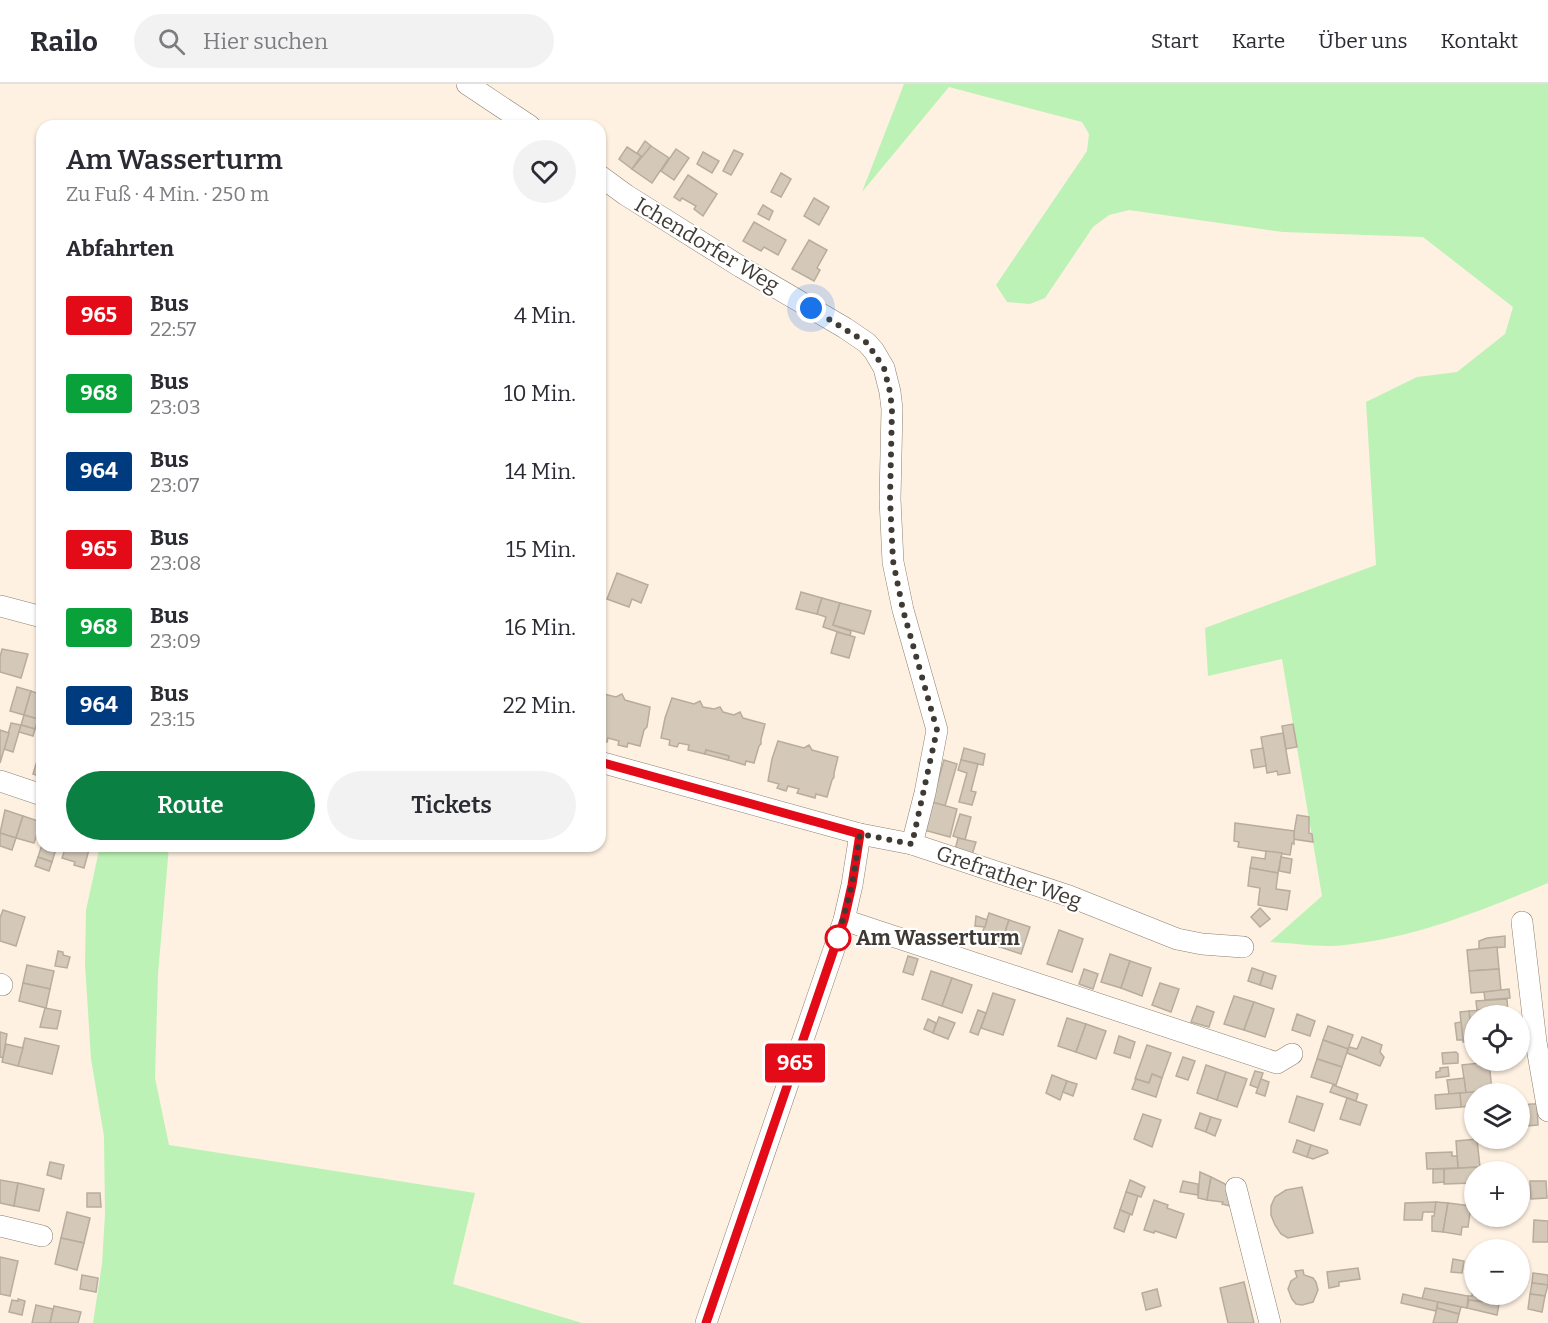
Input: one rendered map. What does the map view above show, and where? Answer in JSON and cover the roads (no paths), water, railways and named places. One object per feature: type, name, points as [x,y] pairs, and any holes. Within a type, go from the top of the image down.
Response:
[{"type":"street","points":[[467,84],[521,120]]},
{"type":"street","name":"Ichendorfer Weg","points":[[606,180],[732,261],[846,328],[867,343],[884,368],[892,409],[890,499],[893,561],[903,610],[937,730],[912,844]]},
{"type":"street","points":[[0,606],[36,615]]},
{"type":"street","name":"Grefrather Weg","points":[[606,764],[860,834],[912,844],[1069,896],[1177,939],[1202,944],[1243,947]]},
{"type":"street","points":[[0,781],[36,793]]},
{"type":"street","points":[[706,1323],[844,920],[860,834]]},
{"type":"street","points":[[844,920],[1277,1064],[1292,1054]]},
{"type":"street","points":[[1522,922],[1536,1042],[1548,1111]]},
{"type":"street","points":[[1236,1188],[1270,1323]]},
{"type":"street","points":[[0,1226],[42,1236]]},
{"type":"place","name":"Am Wasserturm","points":[[838,938]]}]
